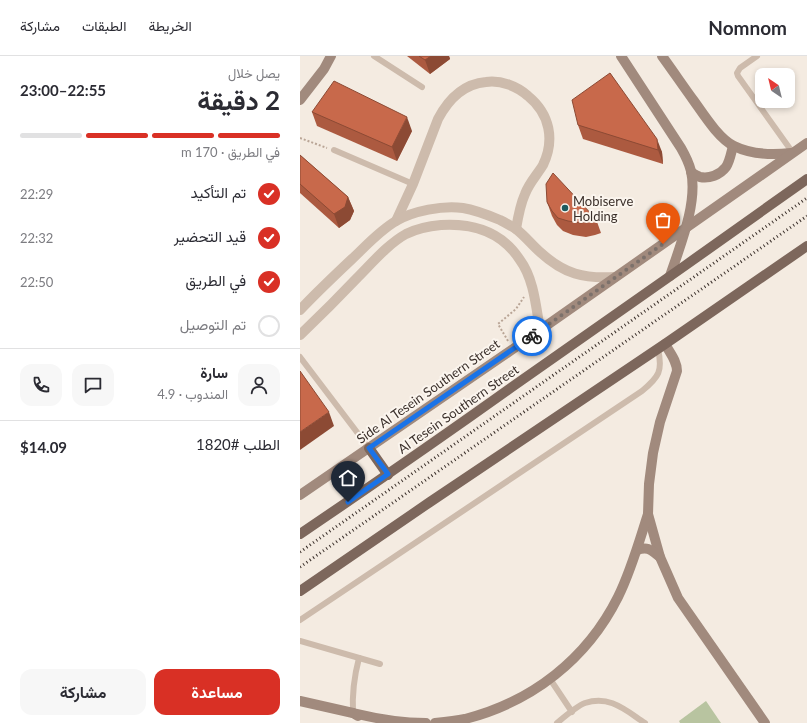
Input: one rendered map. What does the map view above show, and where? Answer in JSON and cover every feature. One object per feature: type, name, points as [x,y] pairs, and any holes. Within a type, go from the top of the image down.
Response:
[{"type":"main road","name":"Al Tesein Southern Street","points":[[300,534],[388,474],[807,179]]},
{"type":"main road","points":[[300,591],[662,347],[807,246]]},
{"type":"main road","points":[[369,448],[388,474]]},
{"type":"street","points":[[300,100],[324,69],[331,56]]},
{"type":"street","points":[[621,56],[681,148],[691,172],[692,196],[687,227],[670,276]]},
{"type":"street","points":[[662,56],[711,124],[723,138],[733,146],[746,151],[761,154],[793,153],[807,150]]},
{"type":"street","points":[[396,221],[413,184],[442,111],[452,97],[464,89],[478,83],[494,82],[511,85],[526,94],[538,106],[549,128],[550,138],[543,165],[529,185],[522,200],[516,229]]},
{"type":"street","name":"Side Al Tesein Southern Street","points":[[300,495],[513,349],[807,143]]},
{"type":"street","points":[[691,172],[699,177],[710,177],[719,174],[726,166],[733,146]]},
{"type":"street","points":[[300,310],[380,232],[396,221],[410,214],[444,208],[462,208],[480,212],[502,221],[516,229],[552,262],[566,270],[582,276],[598,278],[615,277]]},
{"type":"street","points":[[300,335],[386,248],[406,234],[427,226],[451,224],[471,226],[491,233],[508,245],[521,260],[530,279],[540,330]]},
{"type":"street","points":[[320,290],[334,302]]},
{"type":"street","points":[[435,723],[464,719],[492,711],[518,699],[550,679],[566,666],[586,645],[604,622],[618,597],[637,550],[648,514],[649,484],[653,452],[660,422],[677,371],[675,360],[662,347]]},
{"type":"street","points":[[648,514],[660,558],[678,598],[765,723]]},
{"type":"street","points":[[637,550],[642,548],[648,549],[660,558]]},
{"type":"street","points":[[300,701],[392,722],[426,723]]},
{"type":"street","points":[[353,712],[368,723]]},
{"type":"lane","points":[[374,56],[422,87]]},
{"type":"lane","points":[[757,56],[740,68],[737,73],[738,76],[793,153]]},
{"type":"lane","points":[[334,150],[413,184]]},
{"type":"lane","points":[[300,620],[642,391],[651,383],[658,373],[662,347]]},
{"type":"lane","points":[[300,357],[369,448]]},
{"type":"lane","points":[[300,641],[380,664]]},
{"type":"lane","points":[[353,712],[353,685],[359,658]]},
{"type":"lane","points":[[550,679],[572,712]]},
{"type":"lane","points":[[557,723],[584,703],[601,700],[617,704],[644,723]]},
{"type":"path","points":[[300,138],[334,150]]},
{"type":"path","points":[[513,349],[498,324],[516,309],[526,294],[530,279]]},
{"type":"green space","points":[[706,701],[721,723],[680,723],[679,721]]},
{"type":"building","points":[[419,56],[431,56],[425,60]]},
{"type":"building","points":[[610,73],[657,139],[658,150],[578,125],[572,100]]},
{"type":"building","points":[[334,81],[407,117],[392,147],[312,112]]},
{"type":"building","points":[[300,155],[348,197],[345,207],[334,214],[300,184]]},
{"type":"building","points":[[553,173],[596,219],[581,223],[558,218],[547,202],[546,184]]},
{"type":"building","points":[[300,371],[329,412],[300,432]]},
{"type":"railway","points":[[300,552],[807,198]]},
{"type":"railway","points":[[300,567],[807,216]]},
{"type":"way so far","points":[[532,336],[663,244]]},
{"type":"place","name":"Mobiserve Holding","points":[[565,208]]},
{"type":"route","points":[[348,502],[388,474],[369,448],[532,336]]}]
